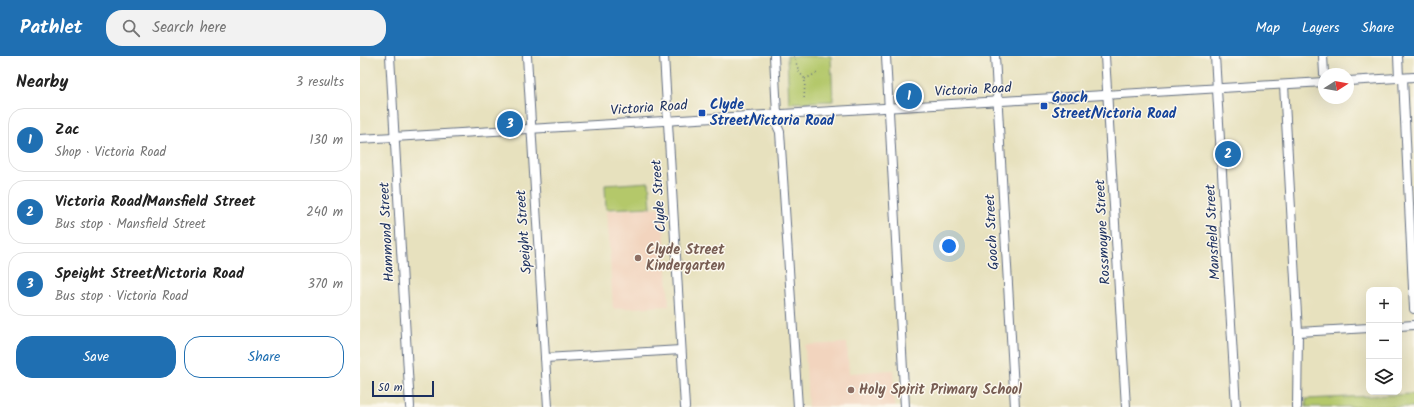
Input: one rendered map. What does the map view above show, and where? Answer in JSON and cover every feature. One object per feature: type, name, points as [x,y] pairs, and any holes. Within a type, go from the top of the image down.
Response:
[{"type":"street","name":"Hammond Street","points":[[390,56],[410,407]]},
{"type":"street","name":"Speight Street","points":[[527,56],[548,407]]},
{"type":"street","name":"Clyde Street","points":[[664,56],[685,407]]},
{"type":"street","points":[[774,56],[777,114]]},
{"type":"street","points":[[886,56],[905,407]]},
{"type":"street","name":"Gooch Street","points":[[995,56],[1015,407]]},
{"type":"street","name":"Rossmoyne Street","points":[[1105,56],[1126,407]]},
{"type":"street","name":"Mansfield Street","points":[[1215,56],[1236,407]]},
{"type":"street","points":[[1323,56],[1324,68]]},
{"type":"street","points":[[1398,56],[1401,78],[1414,308]]},
{"type":"street","points":[[1354,81],[1414,77]]},
{"type":"street","name":"Victoria Road","points":[[360,139],[1318,82]]},
{"type":"street","points":[[1284,85],[1298,332],[1297,407]]},
{"type":"street","points":[[767,115],[775,120],[780,132],[798,407]]},
{"type":"street","points":[[1402,326],[1414,325]]},
{"type":"street","points":[[1298,332],[1366,328]]},
{"type":"street","points":[[545,358],[681,350]]},
{"type":"path","points":[[794,56],[799,72],[805,79],[804,101]]},
{"type":"path","points":[[805,79],[819,72]]},
{"type":"shaded area","name":"Clyde Street Kindergarten","points":[[663,207],[669,306],[613,309],[607,211]]},
{"type":"shaded area","name":"Holy Spirit Primary School","points":[[847,343],[849,373],[893,370],[895,407],[808,407],[805,345]]},
{"type":"green space","points":[[787,56],[831,56],[833,101],[789,103]]},
{"type":"green space","points":[[649,182],[651,207],[606,209],[605,185]]},
{"type":"green space","points":[[1414,394],[1414,407],[1306,407],[1306,399]]},
{"type":"place","name":"Zac","points":[[909,96]]},
{"type":"place","name":"Gooch Street/Victoria Road","points":[[1044,106]]},
{"type":"place","name":"Clyde Street/Victoria Road","points":[[702,113]]},
{"type":"place","name":"Speight Street/Victoria Road","points":[[510,124]]},
{"type":"place","name":"Victoria Road/Mansfield Street","points":[[1228,154]]},
{"type":"place","name":"Clyde Street Kindergarten","points":[[638,258]]},
{"type":"place","name":"Holy Spirit Primary School","points":[[851,390]]}]
